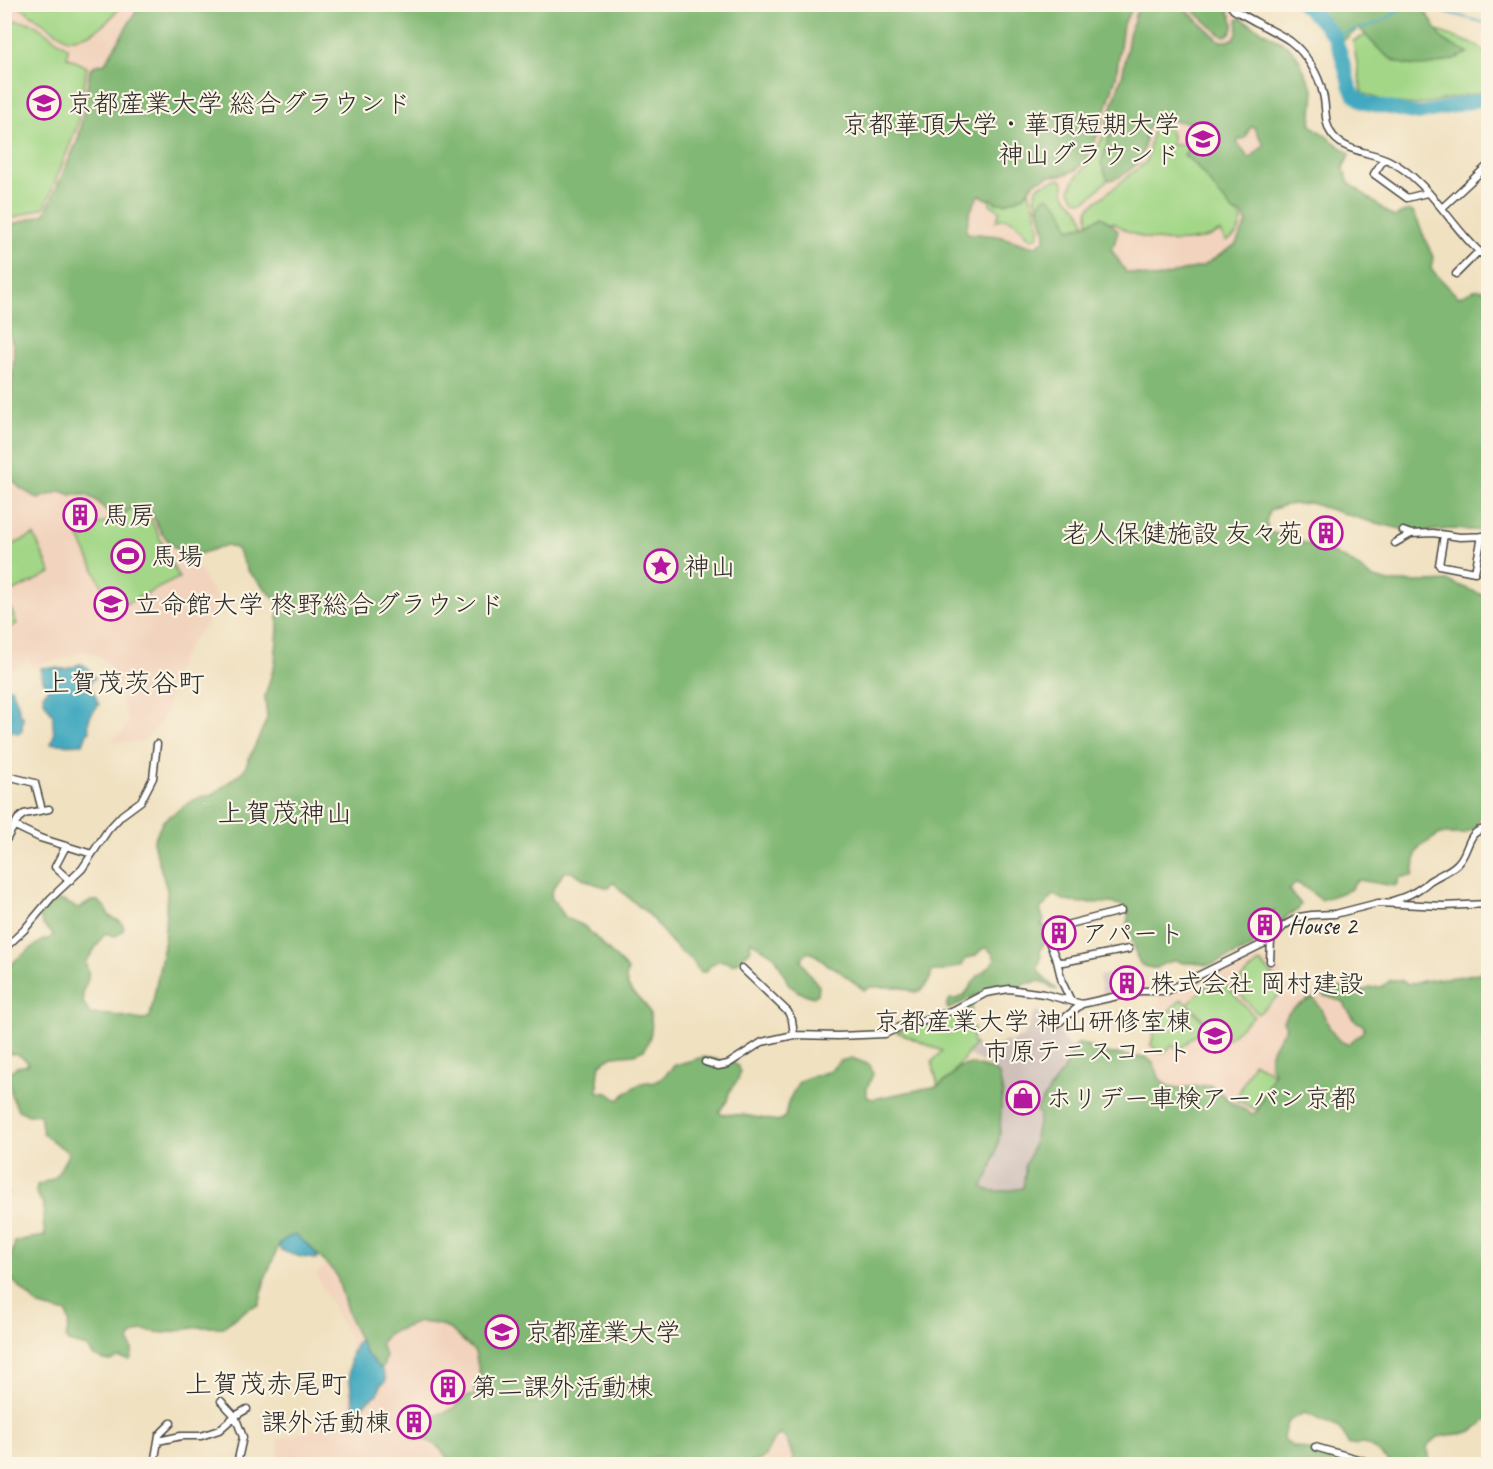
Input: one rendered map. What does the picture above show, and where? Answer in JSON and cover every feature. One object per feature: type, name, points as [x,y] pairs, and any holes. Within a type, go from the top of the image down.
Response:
[{"type":"street","points":[[1229,4],[1234,10],[1289,41],[1307,59],[1324,95],[1328,127],[1331,135],[1337,141],[1345,146],[1384,159],[1410,176],[1488,259]]},
{"type":"street","points":[[1384,159],[1374,174],[1407,198],[1428,193]]},
{"type":"street","points":[[1442,208],[1485,168],[1488,171]]},
{"type":"street","points":[[1456,274],[1479,251]]},
{"type":"street","points":[[1403,531],[1411,534],[1433,533],[1460,537],[1485,536],[1475,572],[1439,565],[1444,535]]},
{"type":"street","points":[[1395,543],[1411,534]]},
{"type":"street","points":[[4,949],[24,930],[51,898],[82,869],[108,830],[122,815],[141,801],[153,778],[157,744]]},
{"type":"street","points":[[4,778],[11,777],[35,783],[45,810],[24,814],[4,840]]},
{"type":"street","points":[[15,826],[40,838],[92,854]]},
{"type":"street","points":[[1385,903],[1402,898],[1459,863],[1473,834],[1481,828],[1488,828]]},
{"type":"street","points":[[66,846],[55,867],[70,881]]},
{"type":"street","points":[[1057,1024],[1082,1004],[1140,991],[1167,991],[1271,940],[1285,925],[1299,917],[1335,914],[1378,903],[1443,906],[1488,904]]},
{"type":"street","points":[[1071,1001],[1062,982],[1050,942],[1054,928],[1121,911]]},
{"type":"street","points":[[1270,961],[1271,940]]},
{"type":"street","points":[[1057,961],[1063,962],[1129,949]]},
{"type":"street","points":[[742,968],[788,1012],[792,1020],[794,1035]]},
{"type":"street","points":[[705,1062],[718,1066],[728,1064],[762,1042],[794,1035],[885,1034],[902,1026],[924,1021],[956,1009],[987,993],[1009,989],[1044,994],[1082,1004]]},
{"type":"street","points":[[221,1401],[235,1416],[243,1437],[237,1464]]},
{"type":"street","points":[[158,1441],[181,1436],[201,1436],[219,1430],[247,1409]]},
{"type":"street","points":[[154,1464],[159,1435],[171,1423]]},
{"type":"street","points":[[1315,1447],[1375,1464]]},
{"type":"street","points":[[4,1458],[6,1464]]},
{"type":"shaded area","name":"京都産業大学 総合グラウンド","points":[[5,5],[140,5],[105,63],[93,66],[90,70],[79,137],[45,214],[5,227]]},
{"type":"shaded area","name":"京都華頂大学・華頂短期大学 神山グラウンド","points":[[1135,5],[1142,5],[1135,14],[1130,30],[1123,73],[1102,142],[1092,159],[1071,184],[1095,194],[1105,182],[1113,180],[1143,154],[1148,125],[1158,119],[1254,127],[1264,145],[1249,159],[1241,213],[1247,223],[1235,245],[1203,266],[1156,278],[1126,272],[1111,249],[1115,242],[1093,221],[1082,226],[1045,233],[1045,239],[1036,246],[998,236],[968,233],[966,230],[970,212],[978,196],[992,199],[1029,191],[1039,180],[1076,170],[1087,159],[1116,77],[1123,24]]},
{"type":"shaded area","points":[[1181,5],[1227,5],[1240,18],[1237,20],[1237,34],[1234,39],[1220,41]]},
{"type":"shaded area","points":[[5,319],[14,348],[12,398],[5,412]]},
{"type":"shaded area","name":"立命館大学 柊野総合グラウンド","points":[[4,469],[5,473],[38,499],[61,491],[71,495],[87,495],[97,501],[110,515],[122,514],[133,506],[151,511],[162,534],[175,548],[197,565],[217,599],[219,609],[189,645],[171,679],[167,707],[162,720],[153,733],[141,742],[109,741],[123,732],[128,723],[114,676],[106,661],[96,655],[85,651],[32,667],[29,661],[5,672]]},
{"type":"shaded area","name":"京都産業大学 神山研修室棟 市原テニスコート","points":[[1273,960],[1283,975],[1291,999],[1321,992],[1325,996],[1344,1002],[1356,1022],[1364,1027],[1364,1033],[1348,1044],[1339,1040],[1317,1001],[1313,998],[1286,1014],[1283,1021],[1286,1027],[1278,1040],[1274,1072],[1257,1112],[1252,1114],[1234,1104],[1210,1085],[1179,1088],[1168,1086],[1159,1078],[1147,1046],[1160,1009],[1158,994],[1166,996],[1237,961]]},
{"type":"shaded area","points":[[1132,969],[1135,989],[1103,997],[1099,976]]},
{"type":"shaded area","name":"ホリデー車検アーバン京都","points":[[1036,1010],[1053,1022],[1064,1041],[1074,1049],[1040,1114],[1034,1142],[1025,1165],[1023,1188],[986,1190],[981,1187],[989,1175],[1003,1093],[998,1075],[989,1065],[968,1055],[975,1044],[987,1050],[989,1040],[997,1047],[1004,1041],[1011,1042],[1024,1036]]},
{"type":"shaded area","name":"京都産業大学","points":[[483,1208],[816,1457],[815,1464],[277,1464],[279,1440],[331,1423],[348,1424],[350,1340],[316,1275],[339,1252]]},
{"type":"green space","points":[[17,5],[121,5],[97,29],[87,35],[67,39]]},
{"type":"green space","points":[[140,5],[1135,5],[1123,24],[1116,77],[1099,131],[1087,159],[1076,170],[1039,180],[1024,196],[1006,203],[996,203],[992,199],[978,196],[970,212],[966,230],[967,233],[998,236],[1036,246],[1045,239],[1040,203],[1045,197],[1049,197],[1061,209],[1070,229],[1101,217],[1112,224],[1118,231],[1111,249],[1126,272],[1155,278],[1203,266],[1235,245],[1247,223],[1241,213],[1235,213],[1229,207],[1196,165],[1184,155],[1199,131],[1200,124],[1158,119],[1153,122],[1147,129],[1143,152],[1138,161],[1124,174],[1108,180],[1101,163],[1110,136],[1107,122],[1123,73],[1135,14],[1142,5],[1181,5],[1220,41],[1230,40],[1236,36],[1237,20],[1240,18],[1288,46],[1297,56],[1314,91],[1311,125],[1350,154],[1343,168],[1349,183],[1394,217],[1409,210],[1414,213],[1433,257],[1431,269],[1458,297],[1478,289],[1488,293],[1488,531],[1451,529],[1414,532],[1310,503],[1285,505],[1273,509],[1269,511],[1266,523],[1270,532],[1327,550],[1354,564],[1371,577],[1389,582],[1448,581],[1488,597],[1488,803],[1475,828],[1464,834],[1440,834],[1421,846],[1416,853],[1413,876],[1400,877],[1394,886],[1359,880],[1350,890],[1321,900],[1296,883],[1289,890],[1301,904],[1297,911],[1288,915],[1274,933],[1274,911],[1268,914],[1261,912],[1253,947],[1207,965],[1183,963],[1176,960],[1157,968],[1142,965],[1137,958],[1127,929],[1129,910],[1117,904],[1077,903],[1052,895],[1040,909],[1044,921],[1041,925],[1047,930],[1048,937],[1041,949],[1038,967],[1042,976],[1057,989],[1041,981],[1024,984],[1021,987],[997,988],[949,1009],[947,1003],[949,1000],[964,995],[995,959],[987,948],[965,959],[962,965],[943,971],[932,971],[925,986],[920,991],[914,992],[900,987],[871,987],[864,990],[809,952],[803,956],[801,961],[819,986],[818,994],[813,997],[789,985],[776,958],[751,941],[749,952],[736,963],[717,961],[706,972],[698,970],[692,960],[673,944],[648,914],[614,882],[609,888],[590,882],[575,873],[564,872],[553,889],[551,897],[566,918],[584,926],[628,970],[627,983],[646,1006],[651,1017],[651,1034],[644,1050],[634,1054],[613,1056],[600,1064],[598,1092],[608,1093],[618,1100],[639,1084],[653,1083],[662,1078],[675,1065],[703,1057],[732,1062],[738,1066],[740,1072],[727,1101],[719,1112],[721,1114],[778,1121],[785,1117],[788,1102],[798,1083],[830,1071],[840,1061],[852,1058],[870,1065],[873,1074],[867,1088],[867,1097],[873,1099],[938,1086],[950,1078],[959,1067],[971,1064],[990,1069],[999,1075],[1003,1093],[1000,1134],[996,1152],[989,1175],[982,1187],[996,1191],[1023,1188],[1025,1165],[1034,1142],[1040,1114],[1036,1111],[1064,1071],[1077,1044],[1111,1054],[1146,1057],[1153,1063],[1159,1078],[1168,1086],[1179,1088],[1210,1085],[1234,1104],[1252,1114],[1257,1112],[1274,1072],[1270,1055],[1286,1027],[1283,1021],[1300,1004],[1313,998],[1320,1007],[1331,1031],[1340,1041],[1348,1044],[1362,1033],[1364,1027],[1356,1022],[1344,1002],[1325,996],[1321,992],[1325,988],[1362,991],[1381,987],[1391,980],[1400,980],[1407,984],[1488,971],[1488,1419],[1472,1431],[1436,1438],[1427,1448],[1429,1458],[1426,1463],[1397,1465],[1390,1463],[1367,1445],[1348,1444],[1339,1428],[1305,1413],[1292,1419],[1285,1427],[1283,1438],[1292,1446],[1371,1464],[795,1464],[788,1444],[781,1434],[772,1442],[763,1458],[749,1464],[680,1464],[654,1457],[642,1464],[448,1464],[449,1460],[438,1447],[429,1441],[413,1439],[411,1434],[434,1415],[454,1408],[464,1397],[475,1395],[474,1387],[480,1376],[475,1352],[451,1330],[438,1324],[419,1322],[389,1333],[380,1344],[386,1357],[383,1367],[379,1368],[367,1356],[350,1320],[336,1274],[296,1235],[280,1243],[266,1276],[259,1305],[249,1308],[223,1327],[199,1327],[164,1333],[142,1330],[132,1335],[129,1341],[132,1350],[130,1360],[118,1358],[110,1361],[103,1360],[94,1356],[87,1347],[68,1342],[66,1339],[69,1323],[67,1313],[39,1306],[8,1276],[5,1270],[5,1260],[11,1257],[15,1242],[45,1236],[44,1205],[36,1193],[37,1185],[55,1178],[69,1153],[43,1134],[40,1114],[29,1115],[18,1110],[11,1095],[9,1072],[17,1067],[28,1065],[27,1061],[17,1054],[5,1052],[5,970],[43,940],[54,935],[43,925],[40,917],[50,903],[61,900],[80,908],[91,901],[98,901],[106,908],[109,916],[121,922],[124,928],[115,936],[105,933],[85,962],[88,979],[83,991],[83,1002],[90,1014],[142,1020],[150,1017],[164,945],[167,890],[153,842],[163,821],[193,800],[214,794],[244,770],[267,719],[265,696],[275,663],[278,629],[278,602],[248,571],[237,549],[227,545],[193,556],[175,548],[162,534],[150,511],[133,506],[122,514],[110,515],[97,501],[87,495],[71,495],[61,491],[38,499],[20,488],[5,473],[4,445],[7,439],[5,412],[12,398],[14,348],[5,319],[5,227],[45,214],[79,137],[90,70],[93,66],[105,63]],"holes":[[[1251,127],[1254,127],[1264,145],[1249,159],[1237,142],[1247,136]]]},
{"type":"green space","points":[[1187,5],[1225,5],[1233,22],[1232,30],[1225,36],[1220,34]]},
{"type":"green space","points":[[1315,5],[1417,5],[1426,12],[1443,39],[1468,53],[1449,61],[1429,65],[1399,63],[1382,52],[1359,28],[1343,41]]},
{"type":"green space","name":"京都産業大学 総合グラウンド","points":[[5,19],[32,23],[68,48],[67,57],[87,67],[77,127],[45,207],[5,221]]},
{"type":"green space","points":[[1391,24],[1441,32],[1478,46],[1488,56],[1488,91],[1417,105],[1387,102],[1362,93],[1353,41]]},
{"type":"green space","points":[[1163,125],[1171,133],[1172,145],[1190,145],[1185,157],[1196,165],[1235,213],[1240,216],[1242,220],[1240,228],[1232,238],[1226,241],[1220,232],[1187,241],[1162,241],[1139,236],[1101,217],[1088,223],[1088,210],[1091,206],[1146,162],[1152,135],[1158,127]]},
{"type":"green space","points":[[1107,126],[1110,136],[1101,163],[1108,180],[1089,198],[1080,201],[1070,191],[1071,186],[1094,154]]},
{"type":"green space","points":[[1060,179],[1064,182],[1066,196],[1082,214],[1084,225],[1070,229],[1054,202],[1039,207],[1039,213],[1035,197],[1037,188]]},
{"type":"green space","points":[[1029,191],[1039,228],[1038,236],[1033,239],[1006,218],[996,221],[1000,211],[990,204],[990,199],[1006,203],[1024,196]]},
{"type":"green space","name":"馬場","points":[[131,509],[136,509],[149,516],[179,578],[113,610],[77,533]]},
{"type":"green space","points":[[34,535],[51,573],[12,592],[5,576],[5,548]]},
{"type":"green space","points":[[5,595],[17,624],[4,630]]},
{"type":"green space","points":[[1260,962],[1282,985],[1284,991],[1258,1014],[1234,988],[1234,985]]},
{"type":"green space","points":[[1217,976],[1254,1016],[1223,1040],[1188,1003]]},
{"type":"green space","points":[[1182,999],[1206,1025],[1180,1049],[1172,1045],[1166,1051],[1159,1053],[1151,1045],[1157,1021]]},
{"type":"green space","points":[[973,1002],[968,1026],[974,1028],[972,1042],[975,1044],[950,1077],[938,1086],[932,1062],[942,1051],[897,1032],[931,1023]]},
{"type":"green space","points":[[1253,1062],[1273,1073],[1257,1110],[1236,1100]]},
{"type":"water","points":[[80,664],[87,667],[95,678],[91,681],[90,687],[99,704],[89,720],[90,731],[83,744],[51,744],[54,736],[53,715],[44,701],[43,695],[48,689],[41,676],[41,668],[66,669]]},
{"type":"water","points":[[11,688],[23,719],[22,731],[18,733],[11,731],[5,735],[5,689]]},
{"type":"water","points":[[296,1235],[318,1256],[316,1259],[281,1250],[280,1243]]},
{"type":"water","points":[[359,1339],[365,1352],[381,1368],[386,1379],[381,1384],[378,1394],[355,1412],[349,1374],[351,1356]]},
{"type":"waterway","points":[[1302,4],[1334,36],[1350,87],[1354,95],[1365,103],[1418,114],[1488,98]]},
{"type":"waterway","points":[[1363,28],[1386,19],[1406,4]]},
{"type":"waterway","points":[[1433,4],[1446,12],[1488,24]]},
{"type":"waterway","points":[[1334,36],[1358,29]]},
{"type":"place","name":"京都産業大学 総合グラウンド","points":[[44,103]]},
{"type":"place","name":"京都華頂大学・華頂短期大学 神山グラウンド","points":[[1203,139]]},
{"type":"place","name":"馬房","points":[[80,515]]},
{"type":"place","name":"老人保健施設 友々苑","points":[[1326,533]]},
{"type":"place","name":"馬場","points":[[128,556]]},
{"type":"place","name":"神山","points":[[661,566]]},
{"type":"place","name":"立命館大学 柊野総合グラウンド","points":[[111,604]]},
{"type":"place","name":"House 2","points":[[1265,925]]},
{"type":"place","name":"アパート","points":[[1059,933]]},
{"type":"place","name":"株式会社 岡村建設","points":[[1127,983]]},
{"type":"place","name":"京都産業大学 神山研修室棟 市原テニスコート","points":[[1215,1036]]},
{"type":"place","name":"ホリデー車検アーバン京都","points":[[1023,1098]]},
{"type":"place","name":"京都産業大学","points":[[502,1332]]},
{"type":"place","name":"第二課外活動棟","points":[[448,1387]]},
{"type":"place","name":"課外活動棟","points":[[414,1422]]},
{"type":"district","name":"上賀茂茨谷町","points":[[124,683]]},
{"type":"district","name":"上賀茂神山","points":[[285,813]]},
{"type":"district","name":"上賀茂赤尾町","points":[[266,1384]]}]
